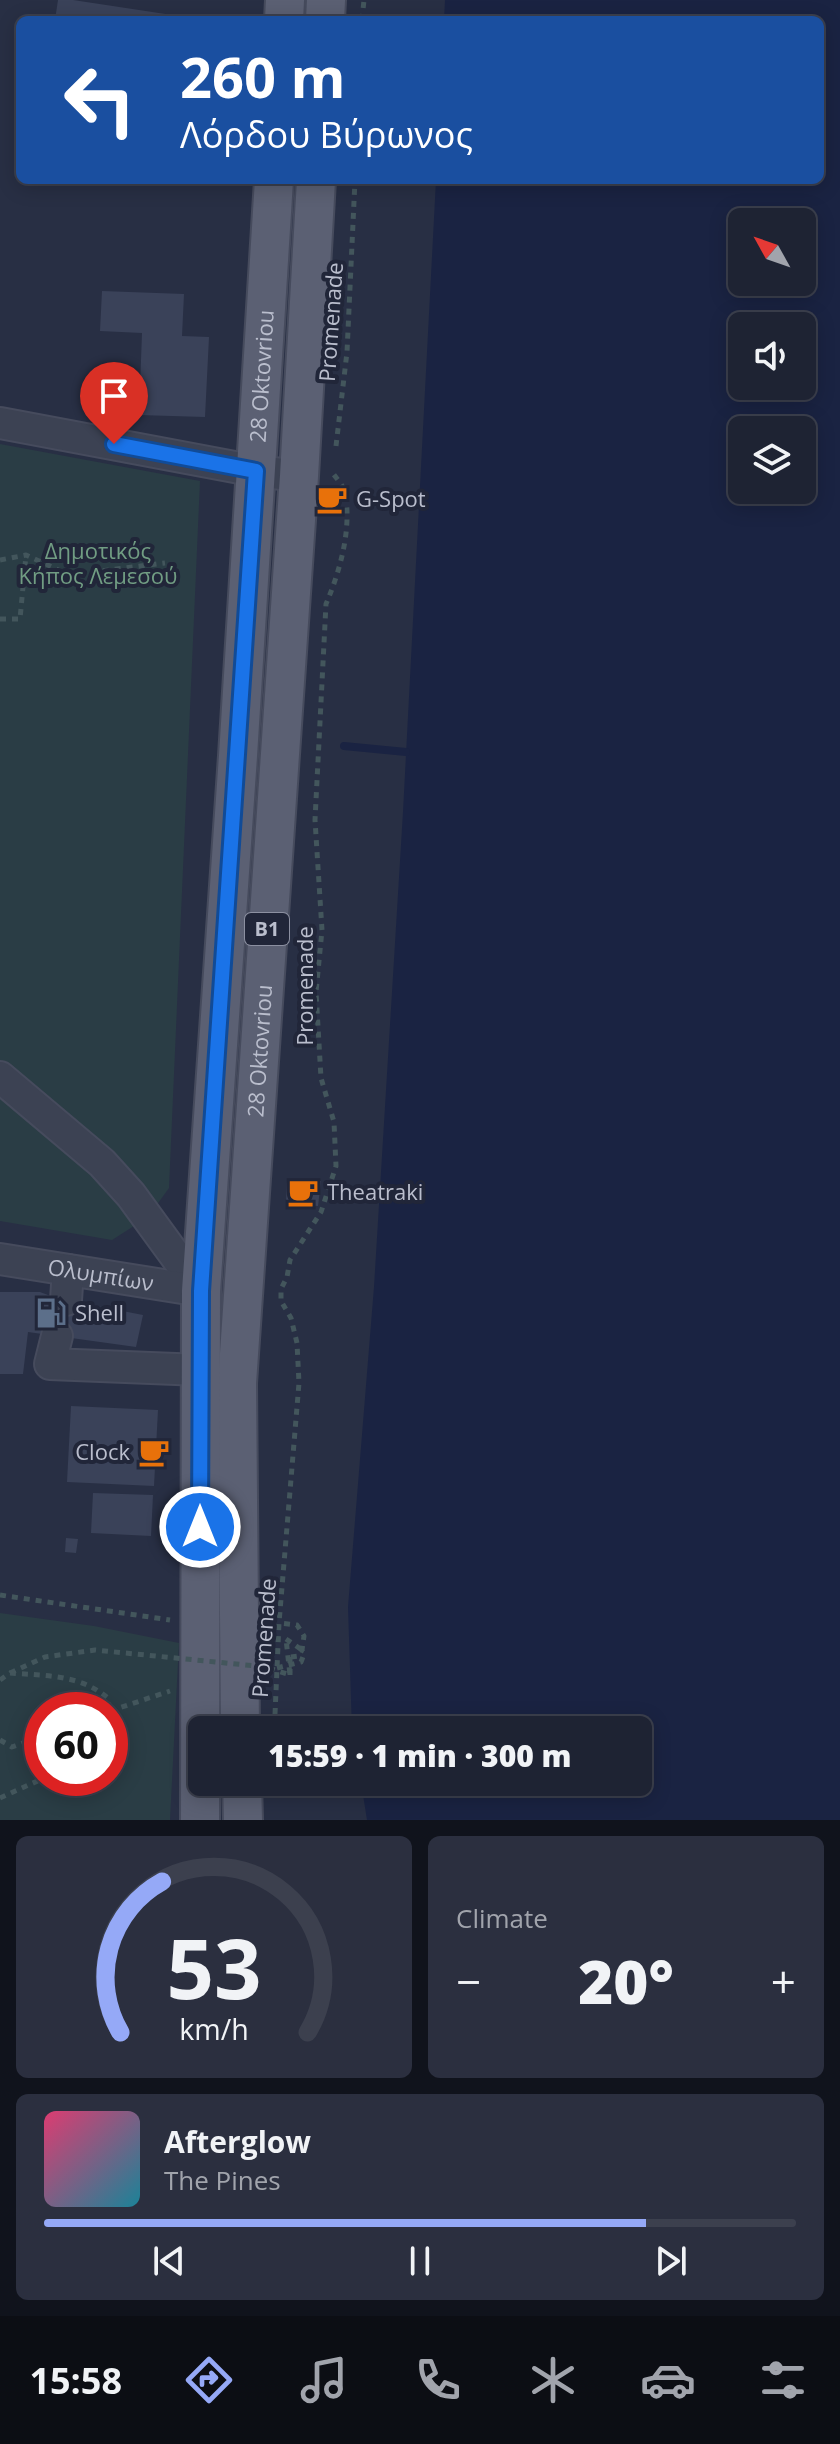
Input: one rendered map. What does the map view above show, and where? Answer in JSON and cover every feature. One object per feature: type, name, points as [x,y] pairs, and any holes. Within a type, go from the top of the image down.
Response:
[{"type":"main road","name":"28 Oktovriou","points":[[200,1820],[201,1291],[274,184]]},
{"type":"main road","name":"28 Oktovriou","points":[[240,1716],[237,1383],[299,476],[316,184]]},
{"type":"main road","points":[[242,1796],[243,1820]]},
{"type":"street","points":[[0,423],[256,471],[299,476]]},
{"type":"street","points":[[0,1077],[102,1163],[131,1195],[201,1291]]},
{"type":"street","name":"Ολυμπίων","points":[[0,1259],[67,1285],[201,1291]]},
{"type":"street","points":[[57,1336],[50,1364],[201,1370]]},
{"type":"path","name":"Promenade","points":[[335,449],[347,352],[355,184]]},
{"type":"path","name":"Promenade","points":[[275,1715],[279,1623],[299,1383],[297,1343],[291,1318],[281,1301],[281,1289],[290,1260],[321,1212],[336,1166],[334,1122],[321,1078],[316,992],[322,930],[315,820],[326,604],[337,577],[345,537],[345,490],[332,472],[334,460]]},
{"type":"path","points":[[0,560],[26,555],[69,575],[165,563]]},
{"type":"path","points":[[0,619],[20,619],[26,555]]},
{"type":"path","points":[[0,1595],[179,1622]]},
{"type":"path","points":[[277,1668],[301,1662],[304,1654],[304,1636],[297,1625],[279,1623]]},
{"type":"path","points":[[290,1675],[286,1639],[302,1650]]},
{"type":"path","points":[[0,1680],[45,1657],[95,1650],[266,1667],[290,1675]]},
{"type":"path","points":[[290,1675],[290,1654],[291,1657],[298,1656],[302,1650]]},
{"type":"path","points":[[10,1673],[71,1678],[101,1692]]},
{"type":"path","points":[[128,1705],[171,1691]]},
{"type":"path","points":[[0,1740],[12,1747],[24,1743]]},
{"type":"path","points":[[0,1798],[24,1787]]},
{"type":"green space","name":"Δημοτικός Κήπος Λεμεσού","points":[[0,444],[200,481],[169,1188],[148,1217],[112,1240],[0,1221]]},
{"type":"green space","points":[[0,1613],[94,1626],[179,1643],[170,1820],[0,1820]]},
{"type":"water","points":[[445,0],[840,0],[840,1820],[367,1820],[363,1796],[652,1796],[652,1716],[352,1716],[348,1607],[374,1287],[436,184],[824,184],[824,16],[444,16]]},
{"type":"building","points":[[58,0],[73,0],[179,16],[56,16]]},
{"type":"building","points":[[102,291],[184,294],[182,336],[209,337],[205,417],[139,415],[142,333],[100,331]]},
{"type":"building","name":"Theatraki","points":[[287,1180],[321,1181],[318,1206],[286,1204]]},
{"type":"building","points":[[0,1292],[40,1292],[143,1315],[136,1347],[28,1332],[23,1374],[0,1374]]},
{"type":"building","points":[[71,1406],[158,1410],[154,1486],[67,1482]]},
{"type":"building","points":[[93,1493],[153,1495],[151,1536],[91,1533]]},
{"type":"building","points":[[66,1538],[78,1539],[76,1553],[65,1552]]},
{"type":"waterway","points":[[344,746],[406,752]]},
{"type":"place","name":"G-Spot","points":[[332,499]]},
{"type":"place","name":"Theatraki","points":[[303,1192]]},
{"type":"place","name":"Shell","points":[[51,1313]]},
{"type":"place","name":"Clock","points":[[154,1452]]},
{"type":"route","points":[[114,444],[256,471],[201,1291],[200,1527]]}]
